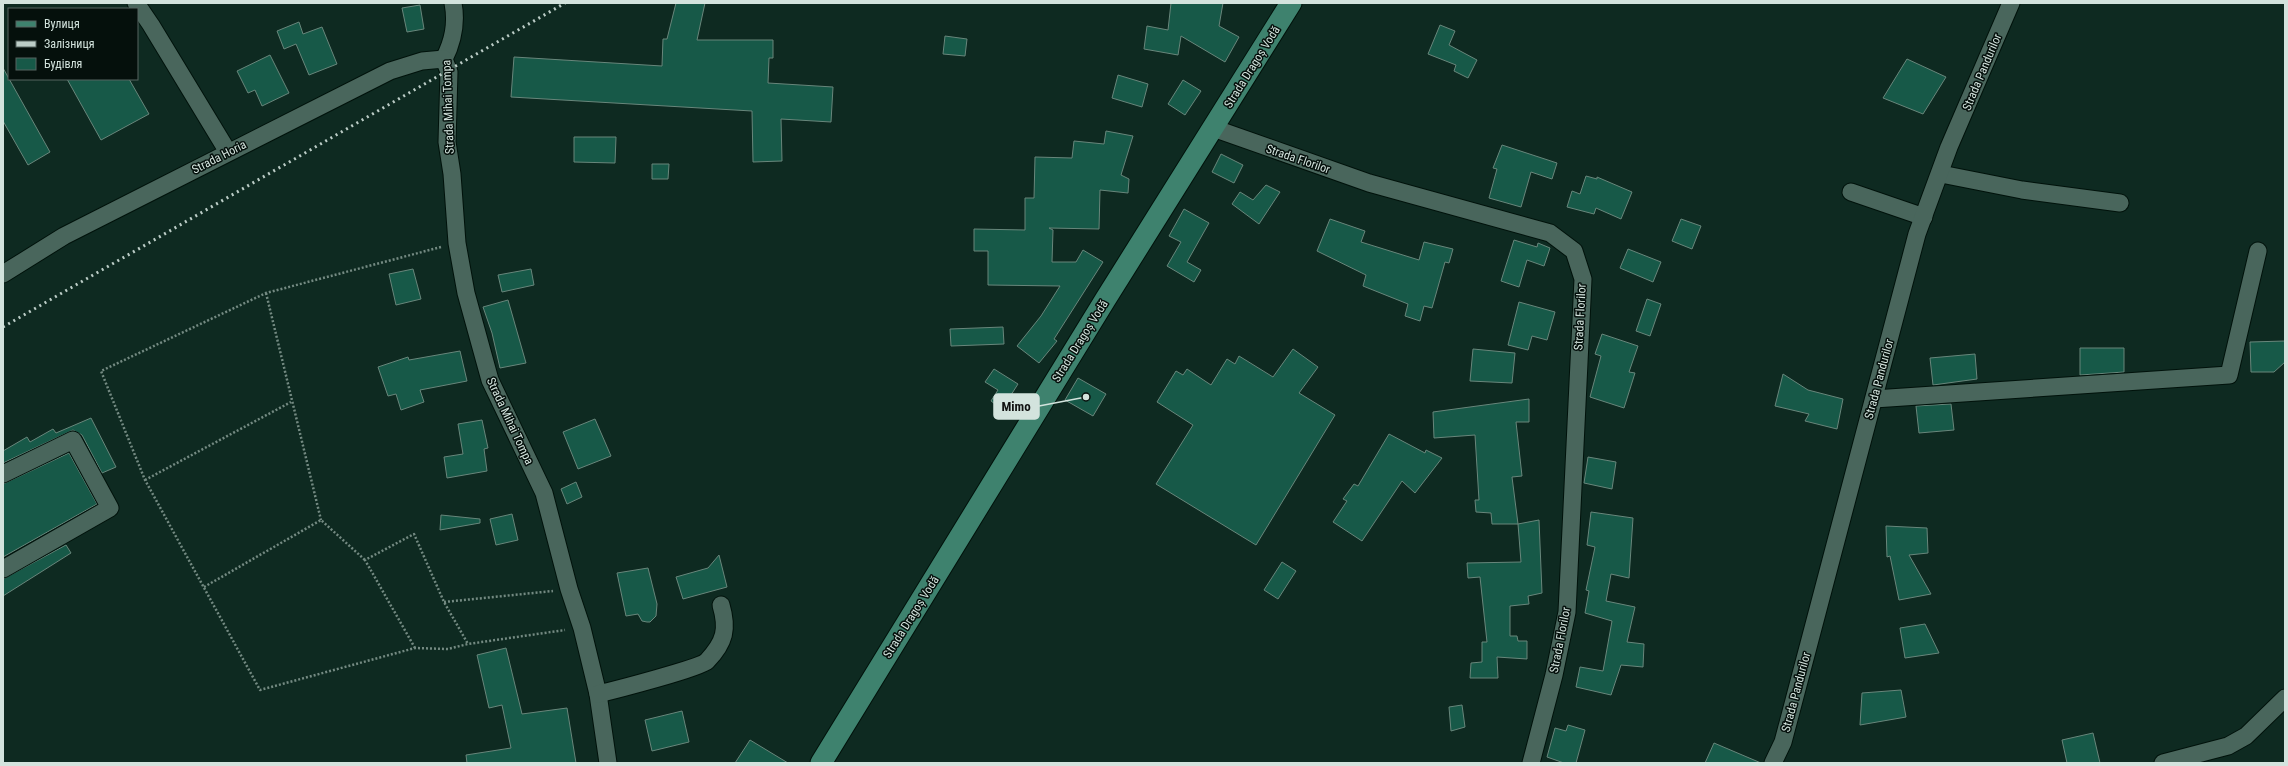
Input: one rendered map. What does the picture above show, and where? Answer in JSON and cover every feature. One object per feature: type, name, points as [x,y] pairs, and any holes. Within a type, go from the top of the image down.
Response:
[{"type":"main road","name":"Strada Dragoș Vodă","points":[[821,763],[1105,300],[1291,3]]},
{"type":"street","points":[[136,3],[151,25],[228,152]]},
{"type":"street","name":"Strada Mihai Tompa","points":[[453,3],[453,40],[444,59],[449,72],[447,142],[452,174],[457,243],[466,293],[490,380],[544,493],[569,589],[582,628],[598,694],[608,763]]},
{"type":"street","name":"Strada Pandurilor","points":[[1773,763],[1782,742],[1918,234],[1950,147],[2011,3]]},
{"type":"street","name":"Strada Horia","points":[[3,274],[64,236],[390,71],[422,61],[444,59]]},
{"type":"street","name":"Strada Florilor","points":[[1213,128],[1369,183],[1550,233],[1574,251],[1583,279],[1567,612],[1554,675],[1531,763]]},
{"type":"street","points":[[1941,174],[2022,190],[2120,203]]},
{"type":"street","points":[[1852,192],[1924,217]]},
{"type":"street","points":[[1874,399],[2229,375],[2258,251]]},
{"type":"street","points":[[3,474],[73,440],[110,508],[3,569]]},
{"type":"street","points":[[598,694],[706,662],[722,641],[726,624],[721,605]]},
{"type":"street","points":[[2163,763],[2228,746],[2246,736],[2285,698]]},
{"type":"path","points":[[457,243],[266,293],[101,371],[146,480],[260,690],[415,648],[448,649],[468,644],[582,628]]},
{"type":"path","points":[[266,293],[291,402],[321,520],[365,560],[415,648]]},
{"type":"path","points":[[146,480],[291,402]]},
{"type":"path","points":[[204,587],[321,520]]},
{"type":"path","points":[[365,560],[414,534],[444,602],[468,644]]},
{"type":"path","points":[[444,602],[569,589]]},
{"type":"building","points":[[676,3],[705,3],[697,40],[773,40],[773,58],[769,58],[768,83],[833,87],[831,122],[781,119],[782,161],[753,162],[752,111],[511,97],[514,57],[662,66],[663,39],[667,39]]},
{"type":"building","points":[[1171,3],[1223,3],[1219,26],[1239,37],[1225,62],[1181,36],[1178,55],[1144,49],[1147,26],[1168,30]]},
{"type":"building","points":[[420,5],[424,29],[407,32],[402,8]]},
{"type":"building","points":[[299,22],[303,34],[322,27],[337,64],[309,75],[296,44],[284,49],[277,31]]},
{"type":"building","points":[[1440,25],[1455,31],[1449,45],[1477,60],[1468,78],[1454,71],[1456,65],[1428,54]]},
{"type":"building","points":[[945,36],[967,39],[965,56],[943,54]]},
{"type":"building","points":[[270,55],[289,93],[262,106],[255,90],[248,93],[237,71]]},
{"type":"building","points":[[1907,59],[1946,77],[1923,114],[1883,98]]},
{"type":"building","points":[[3,68],[8,80],[10,80],[50,152],[28,165],[3,121]]},
{"type":"building","points":[[1118,75],[1148,84],[1142,107],[1112,98]]},
{"type":"building","points":[[68,80],[130,80],[149,114],[101,140]]},
{"type":"building","points":[[1183,80],[1201,91],[1185,115],[1168,104]]},
{"type":"building","points":[[1106,131],[1133,136],[1121,175],[1129,179],[1128,193],[1100,190],[1099,229],[1049,228],[1053,230],[1052,262],[1076,262],[1083,250],[1103,262],[1054,339],[1057,341],[1039,363],[1017,346],[1041,316],[1060,286],[988,285],[988,251],[974,251],[974,229],[1025,230],[1025,198],[1034,198],[1035,157],[1072,158],[1074,141],[1104,144]]},
{"type":"building","points":[[574,137],[616,137],[615,163],[574,162]]},
{"type":"building","points":[[1502,145],[1557,163],[1552,179],[1531,172],[1521,207],[1489,198],[1497,169],[1493,168]]},
{"type":"building","points":[[1221,154],[1243,165],[1234,183],[1212,172]]},
{"type":"building","points":[[652,164],[669,164],[668,179],[652,179]]},
{"type":"building","points":[[1586,176],[1597,179],[1597,177],[1632,192],[1621,219],[1596,208],[1594,214],[1567,207],[1572,191],[1580,194]]},
{"type":"building","points":[[1266,185],[1280,192],[1259,224],[1232,204],[1240,192],[1253,200]]},
{"type":"building","points":[[1184,209],[1209,223],[1187,262],[1201,270],[1194,282],[1167,266],[1181,242],[1169,236]]},
{"type":"building","points":[[1330,219],[1365,231],[1361,242],[1419,260],[1424,242],[1453,249],[1449,263],[1445,262],[1432,308],[1424,306],[1420,321],[1405,316],[1408,304],[1363,286],[1366,275],[1317,251]]},
{"type":"building","points":[[1681,219],[1701,226],[1692,249],[1672,241]]},
{"type":"building","points":[[1514,240],[1537,247],[1538,243],[1550,248],[1544,266],[1527,260],[1519,287],[1501,281]]},
{"type":"building","points":[[1628,249],[1661,262],[1653,282],[1620,268]]},
{"type":"building","points":[[413,269],[421,299],[396,305],[389,274]]},
{"type":"building","points":[[531,269],[534,285],[502,292],[498,275]]},
{"type":"building","points":[[1647,299],[1661,304],[1650,336],[1636,331]]},
{"type":"building","points":[[508,300],[526,363],[500,368],[492,333],[483,307]]},
{"type":"building","points":[[1519,302],[1555,312],[1547,340],[1532,336],[1528,350],[1508,345]]},
{"type":"building","points":[[1003,327],[1004,344],[951,346],[950,329]]},
{"type":"building","points":[[1602,334],[1638,346],[1629,372],[1635,373],[1624,408],[1590,397],[1601,356],[1595,354]]},
{"type":"building","points":[[2285,341],[2285,362],[2274,372],[2251,372],[2250,342]]},
{"type":"building","points":[[2080,348],[2124,348],[2124,372],[2080,375]]},
{"type":"building","points":[[1293,349],[1318,367],[1299,393],[1335,415],[1256,545],[1156,484],[1193,425],[1157,402],[1176,371],[1183,375],[1187,369],[1211,385],[1227,359],[1235,364],[1239,356],[1273,377]]},
{"type":"building","points":[[1473,349],[1515,353],[1512,383],[1470,381]]},
{"type":"building","points":[[460,351],[467,381],[420,390],[424,402],[401,410],[396,394],[388,396],[378,367],[408,357],[409,360]]},
{"type":"building","points":[[1975,354],[1977,379],[1933,385],[1930,358]]},
{"type":"building","points":[[994,369],[1018,384],[1002,409],[991,401],[998,390],[985,382]]},
{"type":"building","points":[[1783,374],[1808,390],[1843,399],[1837,429],[1805,421],[1809,414],[1775,406]]},
{"type":"building","points":[[1078,378],[1106,394],[1093,416],[1065,400]]},
{"type":"building","points":[[1529,399],[1529,422],[1516,422],[1522,476],[1512,477],[1518,524],[1492,524],[1491,513],[1476,512],[1475,500],[1479,500],[1475,435],[1434,438],[1433,412]]},
{"type":"building","points":[[1951,404],[1954,430],[1919,433],[1916,406]]},
{"type":"building","points":[[91,418],[116,467],[102,473],[82,435],[73,430],[3,463],[3,451],[27,437],[30,442],[53,429],[56,433]]},
{"type":"building","points":[[595,419],[611,456],[578,469],[563,432]]},
{"type":"building","points":[[482,420],[488,448],[484,449],[487,471],[447,478],[444,457],[463,454],[458,424]]},
{"type":"building","points":[[1389,434],[1425,453],[1426,450],[1442,458],[1415,493],[1402,481],[1362,541],[1333,522],[1347,501],[1343,499],[1354,484],[1358,486]]},
{"type":"building","points":[[69,453],[97,504],[3,557],[3,484]]},
{"type":"building","points":[[1588,457],[1616,462],[1612,489],[1584,483]]},
{"type":"building","points":[[576,482],[582,497],[567,504],[561,489]]},
{"type":"building","points":[[1591,512],[1633,518],[1629,578],[1611,574],[1606,601],[1635,607],[1627,642],[1644,644],[1643,667],[1621,665],[1611,695],[1576,687],[1580,667],[1603,671],[1612,621],[1585,613],[1589,591],[1586,590],[1595,547],[1587,545]]},
{"type":"building","points":[[512,514],[518,540],[496,545],[490,519]]},
{"type":"building","points":[[441,515],[480,519],[480,523],[440,530]]},
{"type":"building","points":[[1539,520],[1542,593],[1528,596],[1529,604],[1510,606],[1510,636],[1517,636],[1518,641],[1527,641],[1527,659],[1497,657],[1498,678],[1470,678],[1471,663],[1482,662],[1482,642],[1487,642],[1480,577],[1468,578],[1467,563],[1521,562],[1518,524]]},
{"type":"building","points":[[1886,526],[1927,528],[1928,553],[1909,555],[1931,594],[1899,600],[1890,556],[1887,557]]},
{"type":"building","points":[[66,545],[71,553],[3,596],[3,579]]},
{"type":"building","points":[[719,555],[727,587],[683,599],[676,577],[708,568]]},
{"type":"building","points":[[1282,562],[1296,571],[1278,599],[1264,590]]},
{"type":"building","points":[[648,568],[657,604],[656,616],[650,622],[642,621],[638,614],[626,616],[617,573]]},
{"type":"building","points":[[1925,624],[1939,653],[1905,658],[1900,628]]},
{"type":"building","points":[[506,648],[522,714],[567,708],[576,763],[467,763],[466,755],[511,748],[502,705],[489,708],[477,655]]},
{"type":"building","points":[[1901,690],[1906,717],[1860,725],[1862,693]]},
{"type":"building","points":[[1462,705],[1465,727],[1451,731],[1449,707]]},
{"type":"building","points":[[682,711],[689,742],[652,751],[645,720]]},
{"type":"building","points":[[1568,725],[1585,730],[1576,763],[1564,763],[1547,757],[1555,728],[1566,731]]},
{"type":"building","points":[[2093,733],[2100,763],[2067,763],[2062,740]]},
{"type":"building","points":[[750,740],[788,763],[735,763]]},
{"type":"building","points":[[1714,743],[1761,763],[1705,763]]},
{"type":"railway","points":[[3,327],[565,3]]},
{"type":"place","name":"Mimo","points":[[1086,397]]}]
